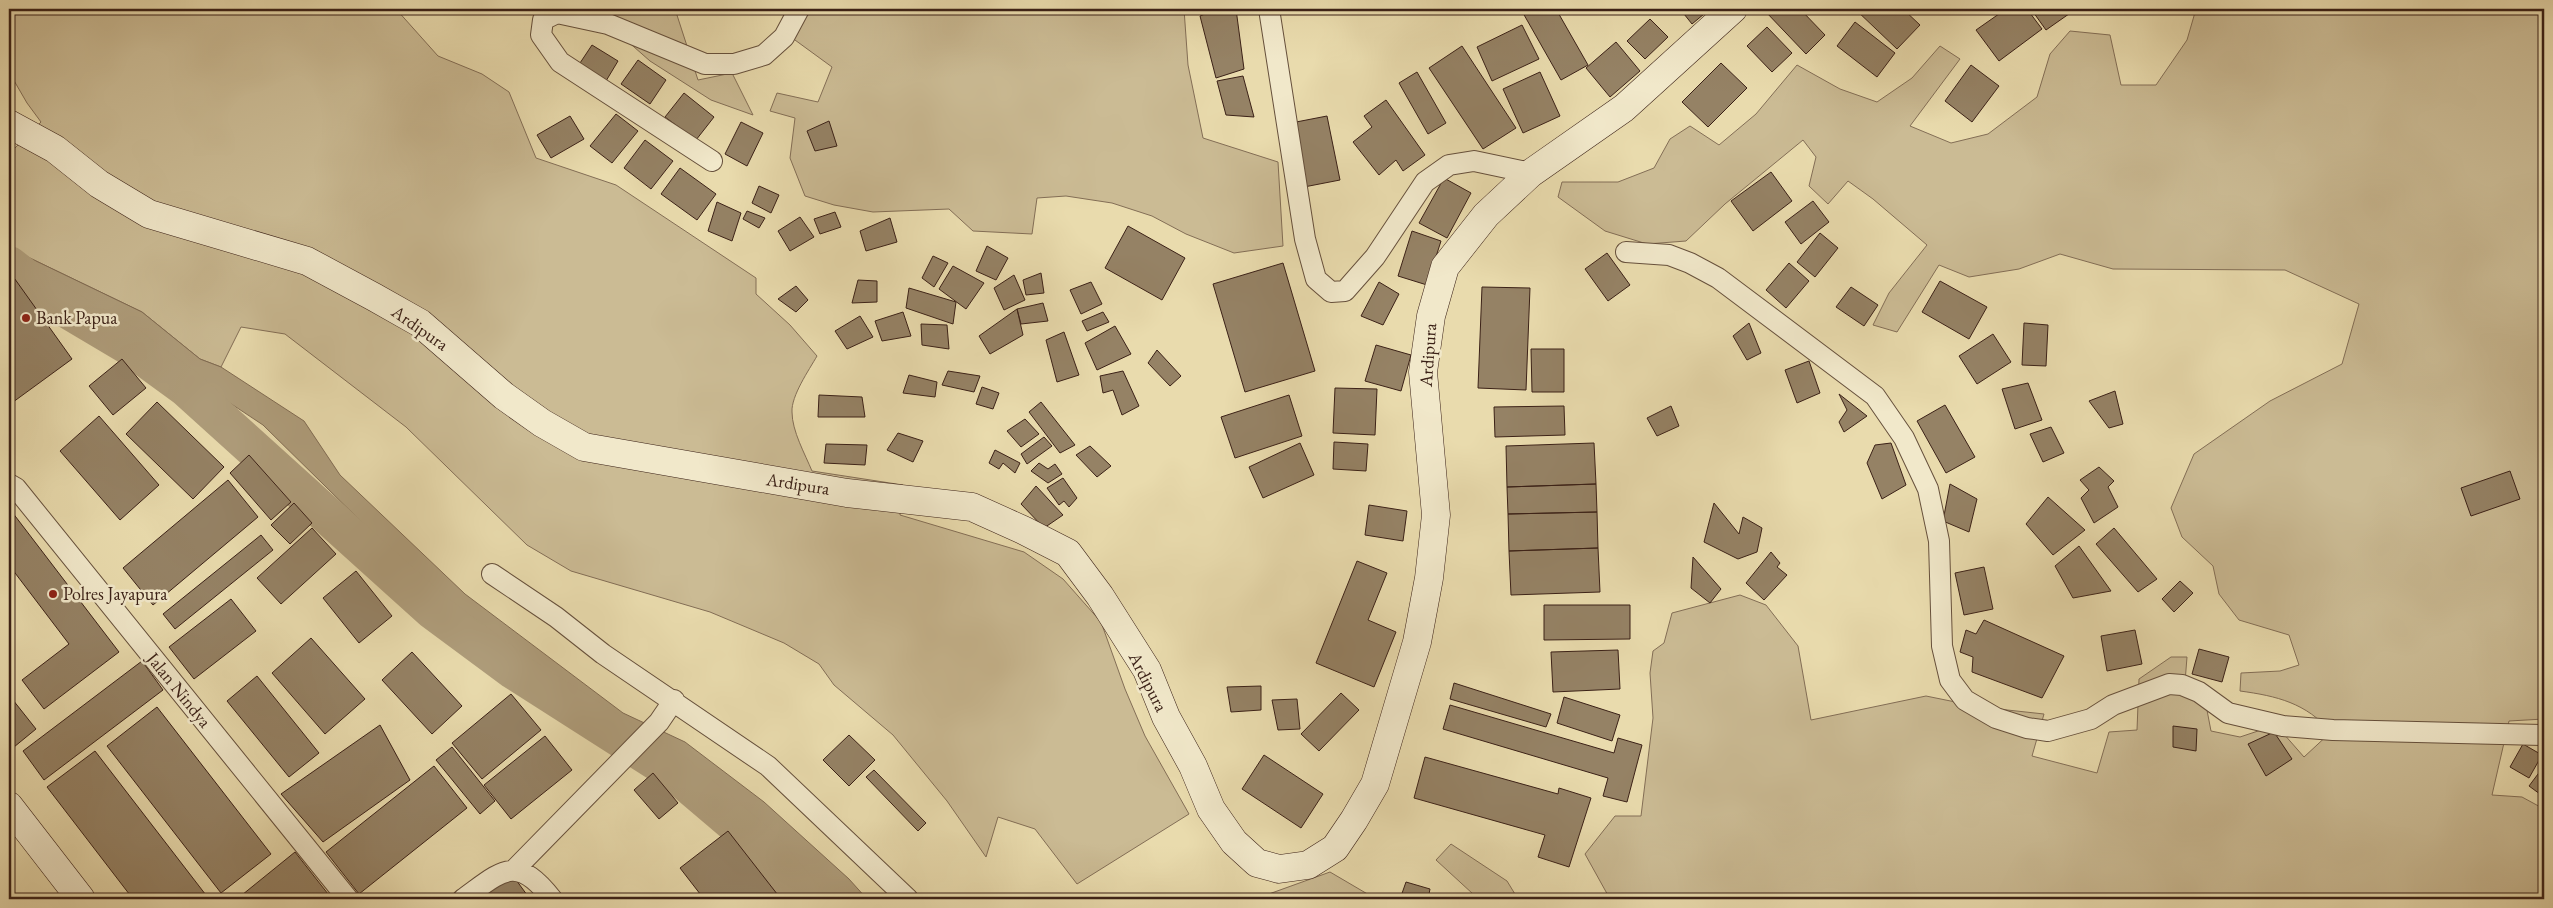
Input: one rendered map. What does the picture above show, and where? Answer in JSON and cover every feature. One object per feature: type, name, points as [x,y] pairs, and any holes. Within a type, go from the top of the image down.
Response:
[{"type":"street","points":[[712,161],[560,62],[541,35],[543,20],[557,13],[608,24],[705,64],[734,64],[764,55],[784,37],[799,9]]},
{"type":"street","points":[[1270,9],[1305,239],[1316,279],[1331,292],[1345,290],[1375,257],[1424,182],[1449,165],[1474,161],[1530,173]]},
{"type":"street","name":"Ardipura","points":[[9,124],[55,149],[99,184],[149,214],[307,261],[374,297],[420,323],[504,396],[542,423],[584,447],[847,492],[972,507],[1068,553],[1100,596],[1147,670],[1166,717],[1193,766],[1211,809],[1234,842],[1257,863],[1279,869],[1308,864],[1335,848],[1375,784],[1417,642],[1429,578],[1436,515],[1423,372],[1431,316],[1445,267],[1486,215],[1530,173],[1624,108],[1733,9]]},
{"type":"street","points":[[1626,252],[1668,255],[1690,262],[1718,278],[1875,396],[1904,438],[1928,489],[1939,541],[1942,646],[1950,680],[1965,700],[1996,718],[2027,728],[2048,731],[2091,719],[2113,705],[2144,692],[2169,684],[2182,684],[2199,692],[2228,713],[2283,726],[2544,735]]},
{"type":"street","name":"Jalan Nindya","points":[[9,484],[16,488],[348,899]]},
{"type":"street","points":[[492,574],[556,617],[603,654],[674,700],[768,766],[908,899]]},
{"type":"street","points":[[463,899],[500,872],[515,869],[659,722],[674,700]]},
{"type":"street","points":[[9,806],[81,899]]},
{"type":"street","points":[[515,869],[529,875],[550,896]]},
{"type":"shaded area","points":[[10,9],[396,9],[438,56],[482,74],[509,92],[536,158],[616,185],[756,278],[756,294],[790,325],[817,356],[797,391],[792,406],[796,435],[812,471],[903,485],[900,515],[1024,552],[1063,579],[1101,622],[1125,689],[1145,736],[1189,814],[1077,884],[1035,829],[998,817],[986,857],[947,801],[893,735],[834,685],[819,664],[784,643],[710,612],[571,571],[527,545],[406,427],[285,334],[241,327],[221,367],[200,359],[142,312],[9,248],[9,154],[41,122],[27,103],[9,72]]},
{"type":"shaded area","points":[[594,9],[675,9],[698,80],[732,73],[753,115],[711,100],[650,61],[609,25]]},
{"type":"shaded area","points":[[793,9],[1184,9],[1188,65],[1203,138],[1278,162],[1283,246],[1234,253],[1186,234],[1152,216],[1112,203],[1066,196],[1037,198],[1032,234],[973,231],[949,209],[873,212],[834,205],[805,196],[790,158],[795,118],[770,111],[777,93],[818,102],[832,67],[784,32]]},
{"type":"shaded area","points":[[2196,9],[2544,9],[2544,719],[2509,721],[2492,795],[2522,797],[2544,809],[2544,898],[1610,899],[1585,854],[1615,816],[1641,816],[1653,718],[1650,673],[1653,651],[1664,643],[1672,613],[1740,595],[1766,605],[1798,646],[1811,720],[1926,696],[1980,707],[2044,714],[2032,756],[2097,773],[2109,732],[2137,730],[2139,679],[2171,657],[2187,657],[2184,695],[2206,705],[2211,731],[2240,737],[2276,725],[2304,757],[2331,732],[2311,714],[2290,702],[2266,695],[2240,691],[2241,673],[2280,671],[2299,665],[2289,635],[2239,620],[2219,594],[2213,566],[2182,537],[2171,508],[2194,454],[2270,401],[2342,364],[2359,304],[2285,270],[2113,269],[2060,254],[2019,269],[1969,277],[1939,265],[1897,332],[1873,325],[1889,293],[1927,245],[1873,199],[1848,181],[1828,204],[1809,186],[1816,157],[1803,140],[1725,204],[1686,241],[1647,244],[1605,231],[1558,197],[1562,182],[1618,182],[1654,168],[1670,139],[1690,126],[1719,145],[1756,114],[1797,65],[1840,89],[1877,102],[1912,78],[1940,46],[1960,59],[1910,126],[1951,143],[1988,134],[2037,97],[2050,54],[2070,31],[2110,35],[2121,85],[2156,85],[2187,40]]},
{"type":"shaded area","points":[[9,248],[142,312],[200,359],[221,367],[304,421],[340,475],[465,594],[623,713],[685,742],[764,802],[849,879],[867,899],[823,899],[760,835],[703,787],[652,755],[585,718],[508,666],[263,425],[73,299],[9,264]]},
{"type":"shaded area","points":[[1451,844],[1507,881],[1518,899],[1472,899],[1473,894],[1436,860]]},
{"type":"shaded area","points":[[1330,872],[1376,899],[1255,899]]},
{"type":"building","points":[[1217,9],[1236,9],[1244,69],[1216,78],[1200,16]]},
{"type":"building","points":[[1530,9],[1556,9],[1588,65],[1561,80],[1523,13]]},
{"type":"building","points":[[1680,9],[1710,9],[1692,24]]},
{"type":"building","points":[[1768,9],[1800,9],[1825,35],[1806,54],[1765,11]]},
{"type":"building","points":[[1855,9],[1903,9],[1920,25],[1897,49]]},
{"type":"building","points":[[2006,9],[2027,9],[2042,29],[1999,61],[1976,30]]},
{"type":"building","points":[[2031,9],[2076,9],[2046,30]]},
{"type":"building","points":[[1650,19],[1668,37],[1645,59],[1627,41]]},
{"type":"building","points":[[1855,22],[1895,53],[1877,77],[1837,46]]},
{"type":"building","points":[[1522,25],[1539,59],[1492,81],[1477,47]]},
{"type":"building","points":[[1767,27],[1792,53],[1772,72],[1747,46]]},
{"type":"building","points":[[1616,42],[1640,71],[1610,97],[1586,68]]},
{"type":"building","points":[[592,45],[618,61],[603,86],[576,69]]},
{"type":"building","points":[[1462,46],[1516,128],[1483,149],[1429,68]]},
{"type":"building","points":[[638,60],[666,80],[650,104],[621,84]]},
{"type":"building","points":[[1721,63],[1747,88],[1708,127],[1682,102]]},
{"type":"building","points":[[1971,65],[1999,86],[1972,122],[1945,101]]},
{"type":"building","points":[[1417,72],[1446,123],[1428,134],[1399,83]]},
{"type":"building","points":[[1540,72],[1560,116],[1523,133],[1503,89]]},
{"type":"building","points":[[1243,76],[1254,117],[1226,115],[1217,81]]},
{"type":"building","points":[[684,93],[714,117],[696,140],[665,117]]},
{"type":"building","points":[[1386,100],[1425,155],[1403,171],[1396,160],[1379,175],[1353,142],[1372,127],[1364,116]]},
{"type":"building","points":[[616,114],[638,131],[612,163],[590,146]]},
{"type":"building","points":[[570,116],[584,139],[551,158],[537,135]]},
{"type":"building","points":[[1327,116],[1340,180],[1304,187],[1291,123]]},
{"type":"building","points":[[829,121],[837,146],[815,151],[807,131]]},
{"type":"building","points":[[741,122],[763,133],[747,166],[725,154]]},
{"type":"building","points":[[645,140],[673,161],[651,189],[624,168]]},
{"type":"building","points":[[680,168],[716,194],[697,220],[661,194]]},
{"type":"building","points":[[1771,172],[1792,201],[1753,231],[1731,201]]},
{"type":"building","points":[[1444,178],[1471,193],[1447,238],[1419,223]]},
{"type":"building","points":[[759,186],[779,195],[771,213],[752,203]]},
{"type":"building","points":[[1813,201],[1829,222],[1801,244],[1785,222]]},
{"type":"building","points":[[717,202],[741,213],[732,241],[708,231]]},
{"type":"building","points":[[747,211],[765,218],[759,228],[743,219]]},
{"type":"building","points":[[835,212],[841,227],[820,234],[814,219]]},
{"type":"building","points":[[800,217],[814,237],[790,251],[778,231]]},
{"type":"building","points":[[890,218],[897,242],[866,251],[860,231]]},
{"type":"building","points":[[1128,226],[1185,258],[1162,300],[1105,268]]},
{"type":"building","points":[[1412,231],[1441,241],[1427,285],[1398,276]]},
{"type":"building","points":[[1820,233],[1838,248],[1815,277],[1797,262]]},
{"type":"building","points":[[987,246],[1008,258],[996,280],[976,271]]},
{"type":"building","points":[[1607,253],[1630,285],[1608,301],[1585,269]]},
{"type":"building","points":[[933,256],[948,263],[934,287],[922,278]]},
{"type":"building","points":[[1283,263],[1315,371],[1245,392],[1213,284]]},
{"type":"building","points":[[1789,263],[1809,281],[1786,308],[1766,290]]},
{"type":"building","points":[[953,266],[984,283],[966,309],[939,289]]},
{"type":"building","points":[[1041,273],[1044,293],[1026,295],[1023,280]]},
{"type":"building","name":"Bank Papua","points":[[12,275],[72,359],[9,405],[9,278]]},
{"type":"building","points":[[1014,275],[1025,300],[1004,310],[994,288]]},
{"type":"building","points":[[858,280],[877,281],[877,302],[852,303]]},
{"type":"building","points":[[1940,281],[1987,307],[1969,339],[1922,312]]},
{"type":"building","points":[[1091,282],[1102,304],[1081,314],[1070,290]]},
{"type":"building","points":[[1379,282],[1399,294],[1383,325],[1361,316]]},
{"type":"building","points":[[796,286],[808,300],[796,312],[778,299]]},
{"type":"building","points":[[1482,287],[1530,288],[1526,390],[1478,388]]},
{"type":"building","points":[[1851,287],[1878,305],[1864,326],[1836,307]]},
{"type":"building","points":[[909,288],[956,302],[953,324],[906,308]]},
{"type":"building","points":[[1043,303],[1048,321],[1021,324],[1017,309]]},
{"type":"building","points":[[1017,309],[1023,335],[990,354],[979,336]]},
{"type":"building","points":[[903,312],[911,336],[882,341],[875,321]]},
{"type":"building","points":[[1103,312],[1109,322],[1087,331],[1082,321]]},
{"type":"building","points":[[860,316],[873,337],[847,349],[835,331]]},
{"type":"building","points":[[1749,323],[1761,353],[1747,360],[1733,336]]},
{"type":"building","points":[[2024,323],[2048,325],[2046,366],[2022,365]]},
{"type":"building","points":[[921,324],[947,325],[949,349],[922,345]]},
{"type":"building","points":[[1115,326],[1131,354],[1097,370],[1085,343]]},
{"type":"building","points":[[1064,332],[1079,375],[1057,382],[1046,340]]},
{"type":"building","points":[[1993,334],[2011,362],[1977,384],[1959,356]]},
{"type":"building","points":[[1376,345],[1411,355],[1401,391],[1365,381]]},
{"type":"building","points":[[1531,349],[1564,349],[1564,392],[1532,392]]},
{"type":"building","points":[[1157,350],[1181,376],[1170,386],[1148,363]]},
{"type":"building","points":[[122,359],[146,388],[113,415],[89,386]]},
{"type":"building","points":[[1809,361],[1820,393],[1797,403],[1785,370]]},
{"type":"building","points":[[948,371],[980,376],[974,392],[942,385]]},
{"type":"building","points":[[1123,371],[1139,406],[1122,415],[1113,390],[1103,393],[1100,376]]},
{"type":"building","points":[[909,375],[937,382],[935,397],[903,393]]},
{"type":"building","points":[[2028,383],[2042,420],[2015,429],[2002,389]]},
{"type":"building","points":[[982,387],[999,393],[993,409],[976,404]]},
{"type":"building","points":[[1335,388],[1377,389],[1375,435],[1333,433]]},
{"type":"building","points":[[2115,391],[2123,424],[2109,428],[2089,401]]},
{"type":"building","points":[[1839,394],[1867,416],[1844,432],[1839,422],[1847,410]]},
{"type":"building","points":[[819,395],[862,397],[865,417],[818,417]]},
{"type":"building","points":[[1289,395],[1302,436],[1235,458],[1221,417]]},
{"type":"building","points":[[157,402],[224,467],[193,499],[126,434]]},
{"type":"building","points":[[1041,402],[1075,445],[1060,453],[1029,412]]},
{"type":"building","points":[[1945,405],[1975,457],[1946,473],[1917,421]]},
{"type":"building","points":[[1564,406],[1565,435],[1495,437],[1494,407]]},
{"type":"building","points":[[1671,406],[1679,426],[1657,436],[1647,418]]},
{"type":"building","points":[[99,416],[159,485],[120,520],[60,451]]},
{"type":"building","points":[[1025,419],[1039,434],[1021,447],[1007,431]]},
{"type":"building","points":[[2051,427],[2064,453],[2043,462],[2030,434]]},
{"type":"building","points":[[898,433],[923,441],[913,462],[887,450]]},
{"type":"building","points":[[1044,437],[1052,446],[1027,464],[1021,454]]},
{"type":"building","points":[[1334,442],[1368,444],[1366,471],[1333,469]]},
{"type":"building","points":[[1300,443],[1314,475],[1263,498],[1249,467]]},
{"type":"building","points":[[1594,443],[1596,484],[1507,487],[1506,446]]},
{"type":"building","points":[[1891,443],[1906,485],[1882,499],[1867,463],[1875,445]]},
{"type":"building","points":[[826,444],[867,445],[865,465],[824,463]]},
{"type":"building","points":[[1090,446],[1111,466],[1097,477],[1076,455]]},
{"type":"building","points":[[995,450],[1020,463],[1015,473],[1003,463],[999,469],[989,463]]},
{"type":"building","points":[[249,455],[291,502],[271,520],[230,473]]},
{"type":"building","points":[[1039,463],[1048,469],[1055,464],[1062,474],[1048,483],[1031,471]]},
{"type":"building","points":[[2099,467],[2114,481],[2108,487],[2118,507],[2094,523],[2081,498],[2089,490],[2080,480]]},
{"type":"building","points":[[2510,471],[2520,499],[2471,516],[2461,488]]},
{"type":"building","points":[[1063,478],[1077,498],[1069,507],[1064,501],[1059,505],[1047,488]]},
{"type":"building","points":[[228,480],[258,517],[153,605],[123,568]]},
{"type":"building","points":[[1596,484],[1597,512],[1508,514],[1507,487]]},
{"type":"building","points":[[1950,484],[1977,499],[1969,532],[1943,521]]},
{"type":"building","points":[[1036,486],[1063,515],[1044,528],[1021,504]]},
{"type":"building","points":[[2048,497],[2085,530],[2053,555],[2026,524]]},
{"type":"building","points":[[294,503],[312,523],[290,544],[271,525]]},
{"type":"building","points":[[1714,503],[1739,534],[1743,517],[1762,528],[1757,552],[1738,559],[1704,542]]},
{"type":"building","points":[[1369,505],[1407,511],[1403,541],[1365,535]]},
{"type":"building","name":"Polres Jayapura","points":[[9,508],[119,652],[44,709],[22,680],[69,644],[9,565]]},
{"type":"building","points":[[1597,512],[1598,548],[1509,551],[1508,514]]},
{"type":"building","points":[[312,528],[336,554],[281,604],[257,578]]},
{"type":"building","points":[[2114,528],[2157,579],[2138,592],[2096,544]]},
{"type":"building","points":[[261,535],[273,550],[175,629],[163,614]]},
{"type":"building","points":[[2079,546],[2111,591],[2073,598],[2055,566]]},
{"type":"building","points":[[1598,548],[1600,592],[1511,595],[1509,551]]},
{"type":"building","points":[[1771,552],[1780,563],[1777,567],[1787,575],[1764,600],[1746,583]]},
{"type":"building","points":[[1693,557],[1721,589],[1710,603],[1691,588]]},
{"type":"building","points":[[1357,561],[1387,573],[1368,620],[1396,632],[1374,687],[1316,663]]},
{"type":"building","points":[[1984,567],[1993,609],[1964,615],[1955,573]]},
{"type":"building","points":[[356,571],[392,616],[359,643],[323,598]]},
{"type":"building","points":[[2180,581],[2193,593],[2174,612],[2162,599]]},
{"type":"building","points":[[231,599],[256,631],[194,679],[169,647]]},
{"type":"building","points":[[1544,605],[1630,605],[1630,639],[1544,640]]},
{"type":"building","points":[[1984,620],[2064,656],[2042,698],[1972,672],[1973,657],[1960,652],[1966,630],[1976,634]]},
{"type":"building","points":[[2135,630],[2142,664],[2107,671],[2101,636]]},
{"type":"building","points":[[311,638],[365,699],[325,734],[272,673]]},
{"type":"building","points":[[2199,649],[2229,657],[2222,682],[2192,674]]},
{"type":"building","points":[[1618,650],[1620,689],[1553,692],[1551,652]]},
{"type":"building","points":[[412,652],[462,706],[432,734],[382,680]]},
{"type":"building","points":[[142,661],[163,690],[44,780],[23,751]]},
{"type":"building","points":[[257,676],[319,753],[289,777],[227,701]]},
{"type":"building","points":[[1454,683],[1551,714],[1546,727],[1450,699]]},
{"type":"building","points":[[1261,686],[1261,710],[1231,712],[1227,687]]},
{"type":"building","points":[[1341,693],[1359,710],[1319,751],[1301,734]]},
{"type":"building","points":[[511,694],[541,730],[482,779],[452,743]]},
{"type":"building","points":[[9,695],[36,729],[14,747],[9,740]]},
{"type":"building","points":[[1564,697],[1620,715],[1612,741],[1557,723]]},
{"type":"building","points":[[1297,699],[1300,729],[1278,730],[1272,700]]},
{"type":"building","points":[[1450,705],[1614,753],[1618,738],[1642,745],[1627,802],[1603,796],[1608,778],[1443,729]]},
{"type":"building","points":[[157,707],[271,854],[221,893],[107,746]]},
{"type":"building","points":[[380,725],[410,780],[323,842],[281,794]]},
{"type":"building","points":[[2173,726],[2197,729],[2196,751],[2173,747]]},
{"type":"building","points":[[2274,732],[2292,759],[2266,776],[2248,744]]},
{"type":"building","points":[[849,735],[875,760],[849,786],[823,760]]},
{"type":"building","points":[[545,736],[572,770],[511,819],[484,785]]},
{"type":"building","points":[[2523,744],[2542,755],[2529,778],[2510,767]]},
{"type":"building","points":[[452,747],[495,801],[480,814],[436,760]]},
{"type":"building","points":[[95,751],[209,899],[133,899],[47,787]]},
{"type":"building","points":[[1264,755],[1323,794],[1301,828],[1242,789]]},
{"type":"building","points":[[1425,757],[1558,794],[1559,788],[1591,798],[1569,867],[1538,857],[1545,835],[1414,798]]},
{"type":"building","points":[[434,766],[467,808],[359,894],[326,852]]},
{"type":"building","points":[[2544,766],[2544,797],[2529,786]]},
{"type":"building","points":[[874,770],[926,823],[918,831],[866,777]]},
{"type":"building","points":[[653,773],[678,803],[659,819],[634,790]]},
{"type":"building","points":[[728,831],[781,899],[704,899],[680,868]]},
{"type":"building","points":[[295,852],[332,899],[237,899]]},
{"type":"building","points":[[511,873],[530,899],[476,899]]},
{"type":"building","points":[[1406,882],[1430,889],[1428,899],[1400,899]]},
{"type":"waterway","points":[[9,265],[63,307],[127,345],[186,388],[432,610],[513,670],[676,774],[762,847],[805,899]]},
{"type":"place","name":"Bank Papua","points":[[26,318]]},
{"type":"place","name":"Polres Jayapura","points":[[53,594]]}]
